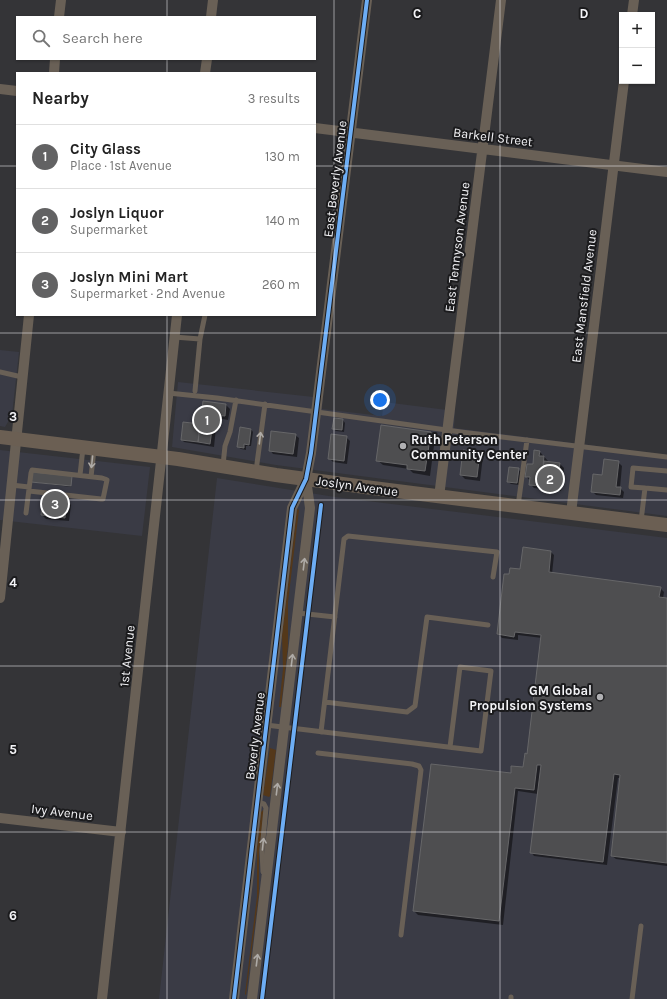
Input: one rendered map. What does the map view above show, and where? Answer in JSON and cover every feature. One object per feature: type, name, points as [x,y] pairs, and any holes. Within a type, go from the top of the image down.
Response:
[{"type":"main road","name":"Joslyn Avenue","points":[[0,437],[161,457],[256,472],[440,497],[667,525]]},
{"type":"street","points":[[60,16],[61,0]]},
{"type":"street","points":[[212,16],[213,0]]},
{"type":"street","name":"East Beverly Avenue","points":[[306,479],[312,453],[367,0]]},
{"type":"street","name":"East Tennyson Avenue","points":[[440,497],[501,0]]},
{"type":"street","points":[[632,12],[634,0]]},
{"type":"street","points":[[54,72],[55,60]]},
{"type":"street","points":[[205,72],[207,60]]},
{"type":"street","name":"East Mansfield Avenue","points":[[570,513],[624,84]]},
{"type":"street","points":[[0,89],[16,91]]},
{"type":"street","name":"Barkell Street","points":[[316,128],[667,172]]},
{"type":"street","points":[[0,598],[29,316]]},
{"type":"street","name":"1st Avenue","points":[[102,999],[177,316]]},
{"type":"street","points":[[252,999],[310,508],[306,479]]},
{"type":"street","name":"Beverly Avenue","points":[[234,999],[292,508],[306,479]]},
{"type":"street","name":"Ivy Avenue","points":[[0,818],[121,832]]},
{"type":"lane","points":[[195,391],[200,339],[205,316]]},
{"type":"lane","points":[[174,337],[200,339]]},
{"type":"lane","points":[[0,372],[22,377]]},
{"type":"lane","points":[[168,393],[236,400],[448,430],[667,457]]},
{"type":"lane","points":[[223,466],[225,446],[230,432],[236,400]]},
{"type":"lane","points":[[256,472],[264,404]]},
{"type":"lane","points":[[518,507],[527,440]]},
{"type":"lane","points":[[80,475],[89,448]]},
{"type":"lane","points":[[89,448],[91,476]]},
{"type":"lane","points":[[667,471],[632,468],[631,487],[667,490]]},
{"type":"lane","points":[[11,485],[29,489],[103,499],[107,480],[105,478],[34,469],[31,473],[29,489],[26,513]]},
{"type":"lane","points":[[641,522],[645,488]]},
{"type":"lane","points":[[321,732],[344,540],[348,536],[497,552],[494,577]]},
{"type":"lane","points":[[298,613],[335,617]]},
{"type":"lane","points":[[325,702],[407,712],[415,706],[427,617],[488,625]]},
{"type":"lane","points":[[266,725],[481,751],[491,671],[460,667],[450,747]]},
{"type":"lane","points":[[318,753],[412,764],[419,766],[421,770],[401,935]]},
{"type":"lane","points":[[257,802],[264,804],[266,808],[262,850],[264,897]]},
{"type":"lane","points":[[632,999],[641,926]]},
{"type":"shaded area","points":[[0,350],[19,352],[12,415],[5,427],[0,426]]},
{"type":"shaded area","points":[[178,382],[323,398],[322,409],[382,416],[384,402],[455,411],[454,428],[667,455],[667,516],[276,465],[172,447]]},
{"type":"shaded area","points":[[0,450],[150,467],[142,536],[0,520]]},
{"type":"shaded area","points":[[217,478],[335,497],[667,538],[667,999],[159,999]]},
{"type":"shaded area","points":[[298,509],[288,602],[288,646],[281,707],[279,707],[283,669],[282,635]]},
{"type":"shaded area","points":[[270,748],[276,750],[269,797],[263,795]]},
{"type":"shaded area","points":[[263,810],[259,852],[259,893],[246,995],[257,896],[257,849],[261,812]]},
{"type":"building","points":[[203,401],[226,404],[225,416],[214,415],[210,444],[198,442]]},
{"type":"building","points":[[334,418],[343,419],[342,430],[332,429]]},
{"type":"building","points":[[183,422],[200,424],[198,442],[181,440]]},
{"type":"building","name":"Ruth Peterson Community Center","points":[[381,425],[431,432],[425,471],[407,469],[407,465],[376,461]]},
{"type":"building","points":[[240,427],[251,429],[249,445],[244,444],[244,448],[237,447]]},
{"type":"building","points":[[271,431],[296,434],[293,454],[269,451]]},
{"type":"building","points":[[331,434],[347,436],[344,461],[328,459]]},
{"type":"building","points":[[463,450],[480,452],[477,477],[460,475]]},
{"type":"building","points":[[534,450],[540,451],[539,456],[544,456],[541,486],[529,485],[530,477],[525,477],[527,464],[533,464]]},
{"type":"building","points":[[604,459],[619,461],[616,487],[621,487],[620,495],[591,492],[593,474],[602,475]]},
{"type":"building","points":[[544,461],[560,463],[557,488],[541,486]]},
{"type":"building","points":[[509,467],[519,468],[517,483],[507,482]]},
{"type":"building","points":[[32,472],[72,476],[71,486],[31,482]]},
{"type":"building","points":[[43,498],[67,500],[65,518],[41,515]]},
{"type":"building","name":"GM Global Propulsion Systems","points":[[523,547],[551,551],[549,572],[661,587],[659,597],[667,598],[667,863],[611,856],[620,775],[614,774],[603,862],[530,853],[541,765],[537,765],[534,790],[515,788],[499,921],[413,911],[431,764],[511,773],[511,766],[523,767],[525,753],[527,754],[541,635],[515,632],[514,637],[497,634],[504,574],[509,574],[510,568],[520,569]]},
{"type":"cycle path","points":[[234,999],[292,508],[306,479],[311,453],[367,0]]},
{"type":"cycle path","points":[[262,999],[321,505]]},
{"type":"place","name":"City Glass","points":[[207,420]]},
{"type":"place","name":"Ruth Peterson Community Center","points":[[403,446]]},
{"type":"place","name":"Joslyn Liquor","points":[[550,479]]},
{"type":"place","name":"Joslyn Mini Mart","points":[[55,504]]},
{"type":"place","name":"GM Global Propulsion Systems","points":[[600,697]]}]
